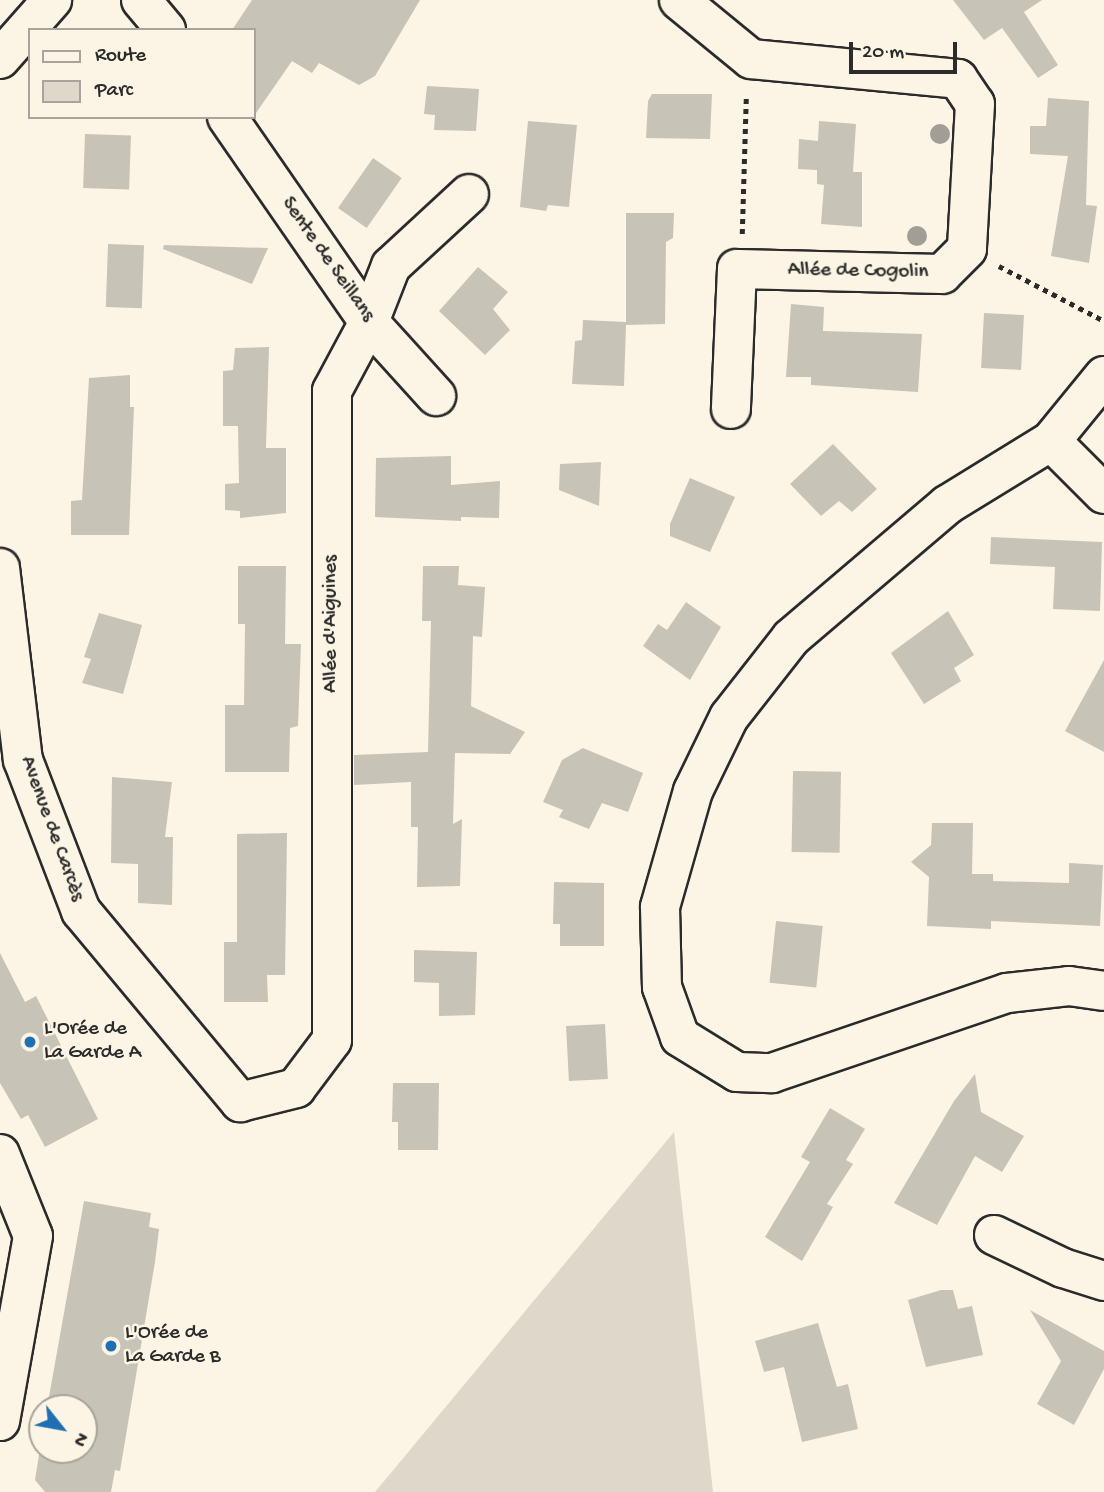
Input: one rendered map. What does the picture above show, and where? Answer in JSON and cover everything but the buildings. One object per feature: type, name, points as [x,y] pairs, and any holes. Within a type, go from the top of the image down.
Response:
[{"type":"street","points":[[0,59],[52,0]]},
{"type":"street","points":[[141,0],[164,28]]},
{"type":"street","points":[[679,0],[751,59],[958,79],[975,104],[967,249]]},
{"type":"street","name":"Sente de Seillans","points":[[228,119],[369,322],[436,396]]},
{"type":"street","name":"Allée d'Aiguines","points":[[296,1088],[332,1040],[332,391],[369,322],[391,266],[469,194]]},
{"type":"street","name":"Allée de Cogolin","points":[[731,409],[737,269],[942,274],[967,249]]},
{"type":"street","points":[[1104,376],[1051,441],[947,505],[790,638],[729,717],[693,791],[660,907],[662,987],[681,1037],[737,1072],[772,1073],[1007,993],[1069,986],[1104,991]]},
{"type":"street","points":[[1051,441],[1104,494]]},
{"type":"street","name":"Avenue de Carcès","points":[[0,568],[23,760],[81,911],[240,1102],[296,1088]]},
{"type":"street","points":[[0,1154],[33,1236],[0,1421]]},
{"type":"street","points":[[994,1235],[1063,1268],[1104,1281]]},
{"type":"path","points":[[742,234],[743,112]]},
{"type":"path","points":[[967,249],[1104,321]]},
{"type":"green space","points":[[674,1132],[713,1492],[375,1492]]},
{"type":"place","name":"L'Orée de La Garde A","points":[[30,1042]]},
{"type":"place","name":"L'Orée de La Garde B","points":[[111,1346]]}]
